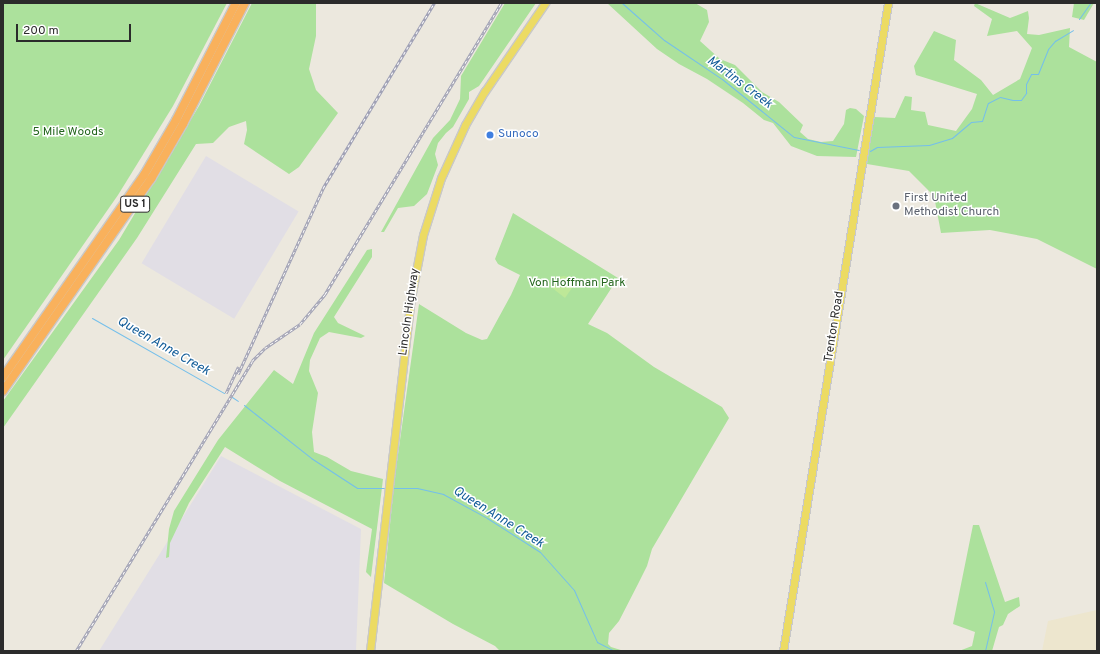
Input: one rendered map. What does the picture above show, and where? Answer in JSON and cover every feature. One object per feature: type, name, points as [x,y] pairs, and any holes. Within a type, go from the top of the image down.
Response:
[{"type":"highway","name":"US 1","points":[[3,377],[144,175],[176,120],[236,3]]},
{"type":"highway","name":"US 1","points":[[3,390],[151,179],[183,124],[245,3]]},
{"type":"main road","name":"Lincoln Highway","points":[[370,651],[409,311],[415,270],[424,229],[441,178],[465,125],[482,96],[545,3]]},
{"type":"main road","name":"Trenton Road","points":[[783,651],[888,3]]},
{"type":"shaded area","points":[[206,156],[299,212],[234,319],[142,263]]},
{"type":"shaded area","points":[[221,456],[361,529],[356,651],[99,651]]},
{"type":"shaded area","points":[[1097,610],[1097,651],[1042,651],[1048,621]]},
{"type":"green space","name":"5 Mile Woods","points":[[3,3],[227,3],[173,106],[118,195],[3,360]]},
{"type":"green space","points":[[252,3],[316,3],[316,36],[309,69],[316,90],[338,113],[299,167],[289,174],[244,144],[247,130],[246,121],[229,127],[213,143],[196,144],[137,238],[3,428],[3,401],[119,240],[199,106]]},
{"type":"green space","points":[[505,3],[536,3],[479,86],[469,92],[469,99],[453,127],[438,143],[435,154],[438,165],[427,194],[414,206],[398,208],[384,232],[381,232],[433,138],[450,120],[460,99],[461,76]]},
{"type":"green space","points":[[607,3],[695,3],[707,10],[709,22],[700,41],[720,59],[735,65],[762,92],[779,102],[803,125],[800,132],[808,139],[821,142],[833,141],[844,124],[846,110],[850,108],[856,109],[864,116],[856,157],[817,156],[791,146],[773,123],[764,120],[743,103],[707,79],[679,64],[657,49]]},
{"type":"green space","points":[[975,3],[1010,18],[1028,11],[1029,18],[1027,34],[1039,35],[1070,28],[1069,47],[1097,62],[1097,269],[1037,239],[990,230],[941,233],[934,196],[909,171],[867,164],[874,117],[895,118],[905,96],[912,97],[911,110],[925,112],[928,125],[956,131],[972,109],[977,94],[916,75],[914,66],[934,31],[956,40],[954,60],[981,80],[993,95],[1020,79],[1032,48],[1017,31],[987,36],[992,19],[974,6]]},
{"type":"green space","points":[[1074,3],[1094,3],[1084,20],[1072,17]]},
{"type":"green space","name":"Von Hoffman Park","points":[[513,213],[618,278],[588,324],[607,333],[654,367],[722,407],[729,418],[652,549],[647,566],[638,584],[619,621],[609,633],[608,644],[611,647],[624,651],[500,651],[495,646],[453,624],[384,583],[395,476],[419,304],[466,333],[482,340],[487,339],[520,275],[498,264],[495,259]]},
{"type":"green space","points":[[372,249],[372,257],[334,317],[338,323],[365,336],[361,338],[329,332],[320,338],[310,360],[309,371],[318,393],[312,432],[314,452],[327,457],[351,471],[383,479],[371,577],[366,572],[372,529],[280,481],[225,447],[189,503],[170,543],[169,557],[166,558],[169,529],[174,511],[218,440],[274,370],[293,384],[314,333],[367,250]]},
{"type":"green space","points":[[559,277],[569,277],[574,285],[565,298],[551,287]]},
{"type":"green space","points":[[973,525],[979,525],[1005,602],[1019,597],[1020,606],[1008,614],[1003,625],[999,627],[992,651],[959,651],[972,646],[975,632],[953,624]]},
{"type":"waterway","name":"Martins Creek","points":[[622,3],[664,40],[722,79],[794,137],[859,150]]},
{"type":"waterway","name":"Martins Creek","points":[[1079,19],[1090,3]]},
{"type":"waterway","name":"Martins Creek","points":[[870,151],[877,147],[929,145],[952,138],[971,122],[982,121],[988,103],[1000,97],[1021,100],[1026,93],[1026,84],[1031,74],[1038,74],[1048,49],[1055,41],[1073,30]]},
{"type":"waterway","name":"Queen Anne Creek","points":[[92,318],[224,393]]},
{"type":"waterway","name":"Queen Anne Creek","points":[[232,397],[238,401]]},
{"type":"waterway","name":"Queen Anne Creek","points":[[244,405],[311,458],[357,488],[384,488]]},
{"type":"waterway","name":"Queen Anne Creek","points":[[394,488],[417,488],[443,494],[487,518],[540,552],[574,590],[597,642],[615,651]]},
{"type":"waterway","points":[[985,582],[994,612],[985,651]]},
{"type":"railway","points":[[238,374],[323,188],[434,3]]},
{"type":"railway","points":[[76,651],[252,361],[265,348],[300,324],[325,294],[501,3]]},
{"type":"railway","points":[[226,393],[238,367]]},
{"type":"place","name":"Sunoco","points":[[490,135]]},
{"type":"place","name":"First United Methodist Church","points":[[896,206]]}]
